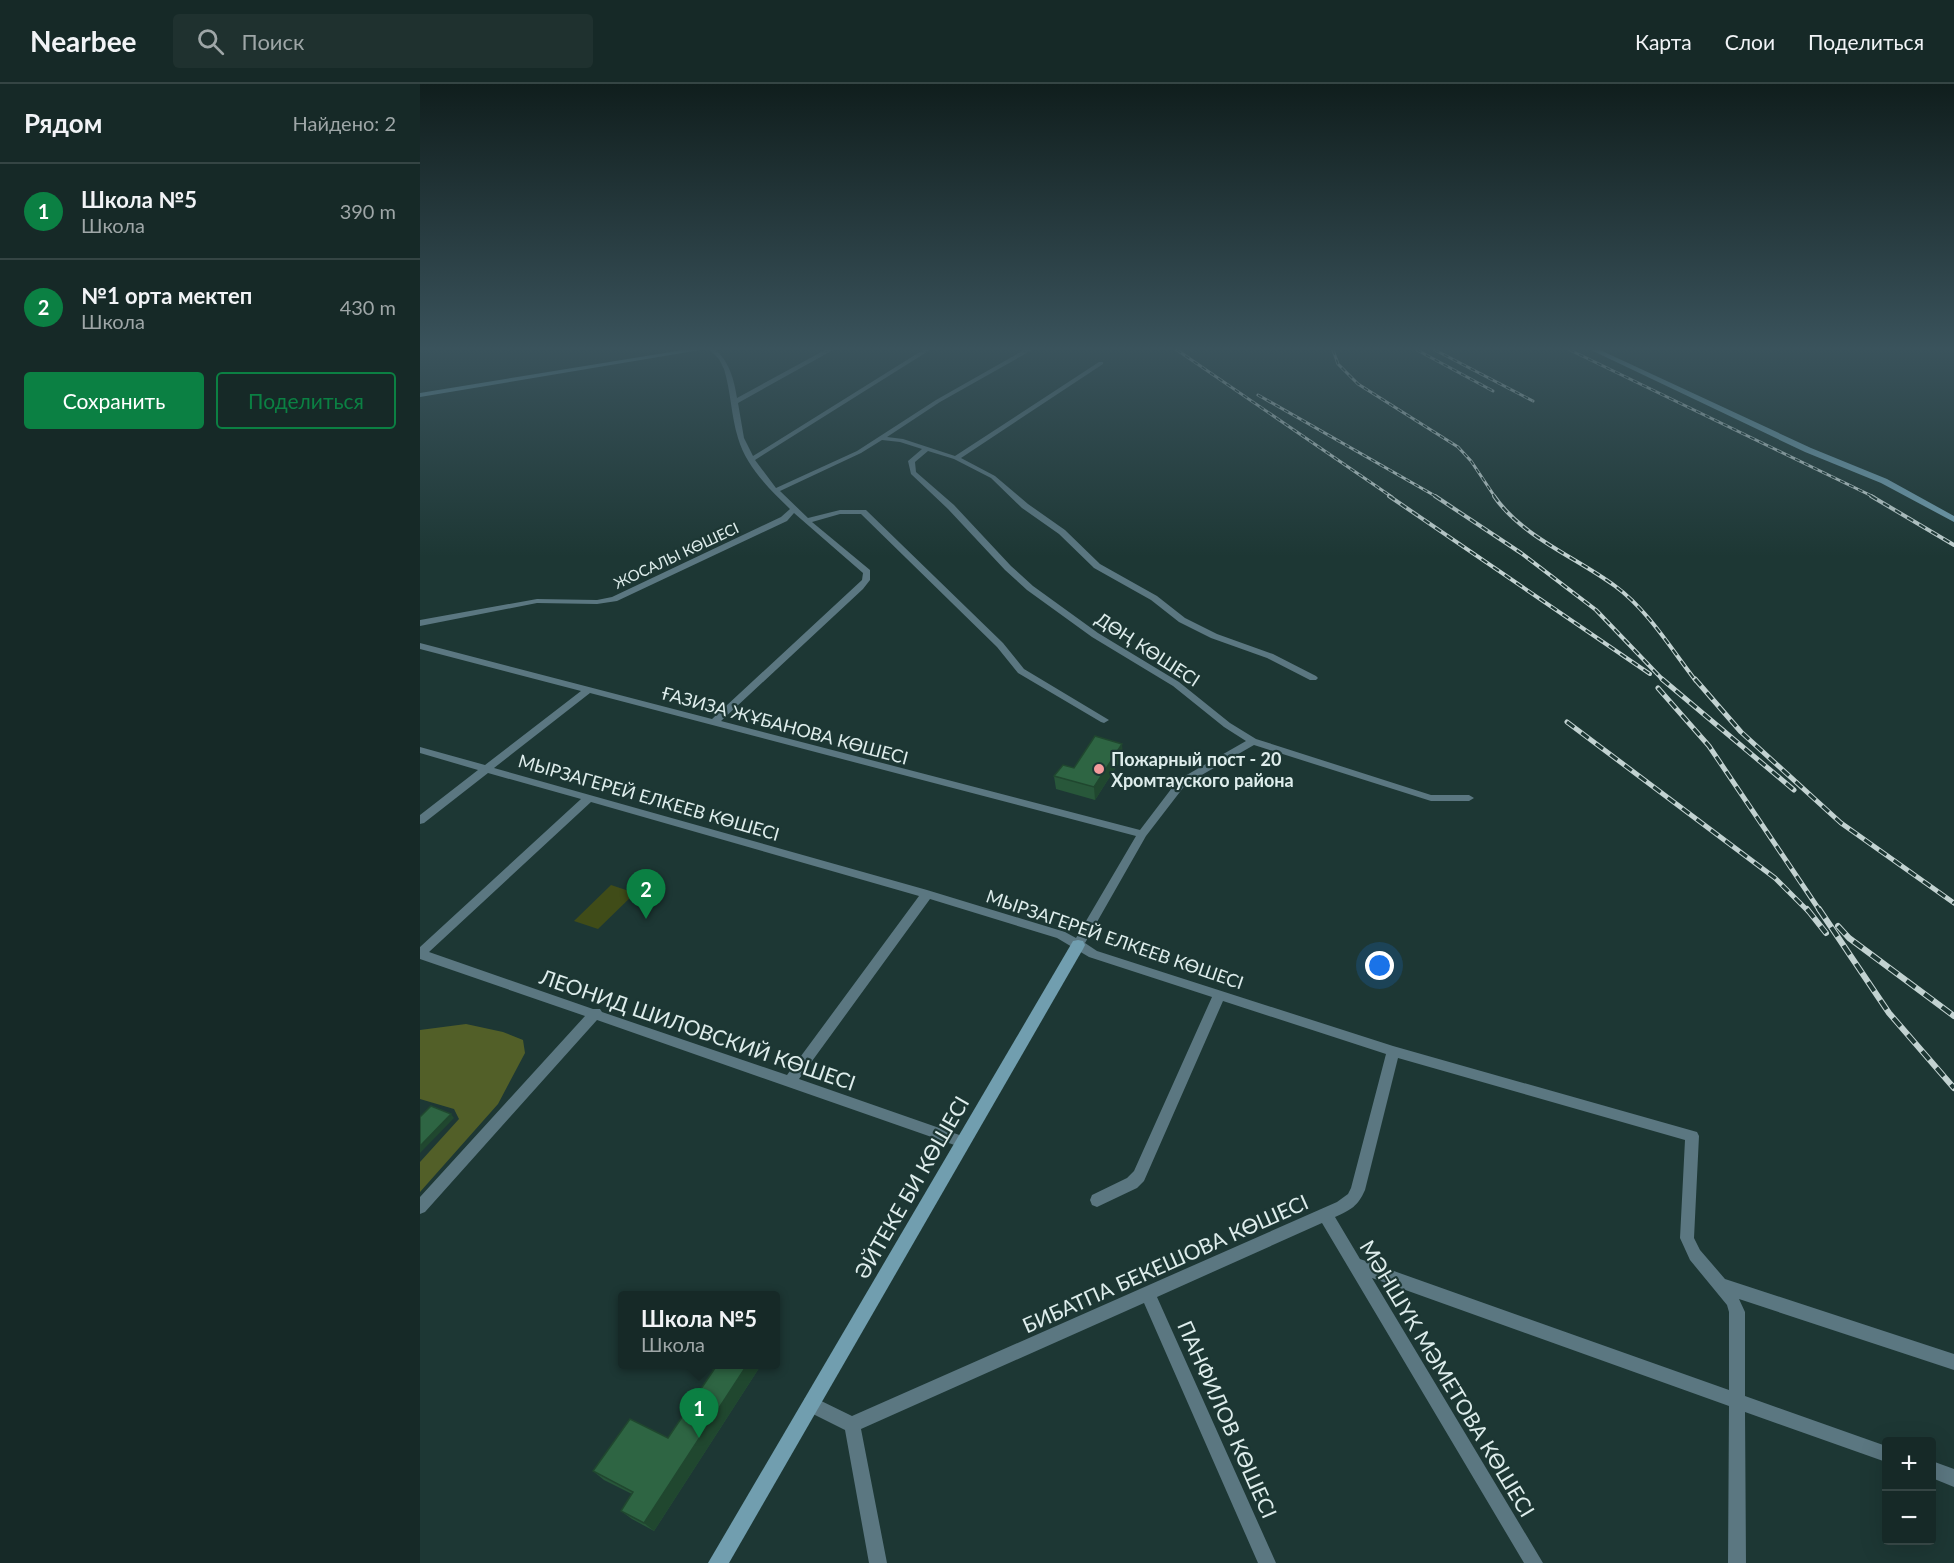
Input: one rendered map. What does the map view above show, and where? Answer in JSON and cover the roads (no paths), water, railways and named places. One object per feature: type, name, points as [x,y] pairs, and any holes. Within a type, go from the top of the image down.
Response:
[{"type":"street","points":[[712,723],[866,580],[867,572],[794,509],[751,460],[744,446],[738,419]]},
{"type":"street","points":[[751,460],[817,419]]},
{"type":"street","points":[[777,490],[842,461],[910,419]]},
{"type":"street","points":[[956,458],[1015,419]]},
{"type":"street","points":[[1742,419],[1808,450],[1884,481],[1954,519]]},
{"type":"street","points":[[881,438],[901,440],[925,450],[956,458],[993,477],[1025,506],[1062,532],[1097,566],[1154,598],[1182,620],[1214,636],[1270,656],[1313,678]]},
{"type":"street","name":"ДӨҢ КӨШЕСІ","points":[[925,450],[910,461],[913,472],[951,507],[1030,588],[1095,635],[1176,684],[1227,724],[1253,741],[1431,798],[1469,798]]},
{"type":"street","name":"ЖОСАЛЫ КӨШЕСІ","points":[[420,623],[537,601],[597,602],[614,599],[784,519],[794,509]]},
{"type":"street","points":[[807,521],[840,512],[863,512],[1000,645],[1020,671],[1104,720]]},
{"type":"street","name":"ҒАЗИЗА ЖҰБАНОВА КӨШЕСІ","points":[[420,645],[1142,834]]},
{"type":"street","points":[[420,820],[588,690]]},
{"type":"street","name":"ӘЙТЕКЕ БИ КӨШЕСІ","points":[[718,1563],[1142,834],[1182,782],[1253,741]]},
{"type":"street","name":"МЫРЗАГЕРЕЙ ЕЛКЕЕВ КӨШЕСІ","points":[[420,750],[927,894],[1061,935],[1093,954],[1393,1051],[1692,1136],[1687,1238],[1695,1255],[1722,1286]]},
{"type":"street","points":[[420,954],[589,798]]},
{"type":"street","points":[[790,1081],[927,894]]},
{"type":"street","name":"ЛЕОНИД ШИЛОВСКИЙ КӨШЕСІ","points":[[420,954],[963,1142]]},
{"type":"street","points":[[1097,1200],[1132,1183],[1139,1176],[1219,995]]},
{"type":"street","points":[[420,1207],[596,1014]]},
{"type":"street","name":"БИБАТПА БЕКЕШОВА КӨШЕСІ","points":[[852,1425],[1342,1207],[1353,1199],[1358,1190],[1393,1051]]},
{"type":"street","name":"МӘНШҮК МӘМЕТОВА КӨШЕСІ","points":[[1325,1214],[1534,1563]]},
{"type":"street","points":[[1356,1265],[1738,1403],[1882,1452]]},
{"type":"street","points":[[1722,1286],[1954,1362]]},
{"type":"street","points":[[1722,1286],[1737,1312],[1737,1563]]},
{"type":"street","name":"ПАНФИЛОВ КӨШЕСІ","points":[[1147,1293],[1267,1563]]},
{"type":"street","points":[[811,1404],[852,1425],[878,1563]]},
{"type":"street","points":[[1936,1471],[1954,1478]]},
{"type":"railway","points":[[1278,419],[1392,497]]},
{"type":"railway","points":[[1300,419],[1437,497]]},
{"type":"railway","points":[[1414,419],[1458,447],[1471,461],[1495,497]]},
{"type":"railway","points":[[1713,419],[1874,497]]},
{"type":"railway","points":[[1389,496],[1650,674]]},
{"type":"railway","points":[[1435,496],[1521,553],[1596,610],[1662,679]]},
{"type":"railway","points":[[1494,496],[1519,523],[1534,535],[1600,575],[1638,606],[1696,681]]},
{"type":"railway","points":[[1871,496],[1954,545]]},
{"type":"railway","points":[[1662,679],[1794,790]]},
{"type":"railway","points":[[1695,679],[1741,732],[1841,823],[1954,903]]},
{"type":"railway","points":[[1658,688],[1709,746],[1820,911]]},
{"type":"railway","points":[[1567,722],[1775,878],[1808,911]]},
{"type":"railway","points":[[1807,909],[1826,933]]},
{"type":"railway","points":[[1819,909],[1889,1013],[1954,1088]]},
{"type":"railway","points":[[1838,926],[1849,938],[1954,1016]]},
{"type":"place","name":"Пожарный пост - 20 Хромтауского района","points":[[1099,769]]},
{"type":"place","name":"№1 орта мектеп","points":[[646,919]]},
{"type":"place","name":"Школа №5","points":[[699,1438]]}]
